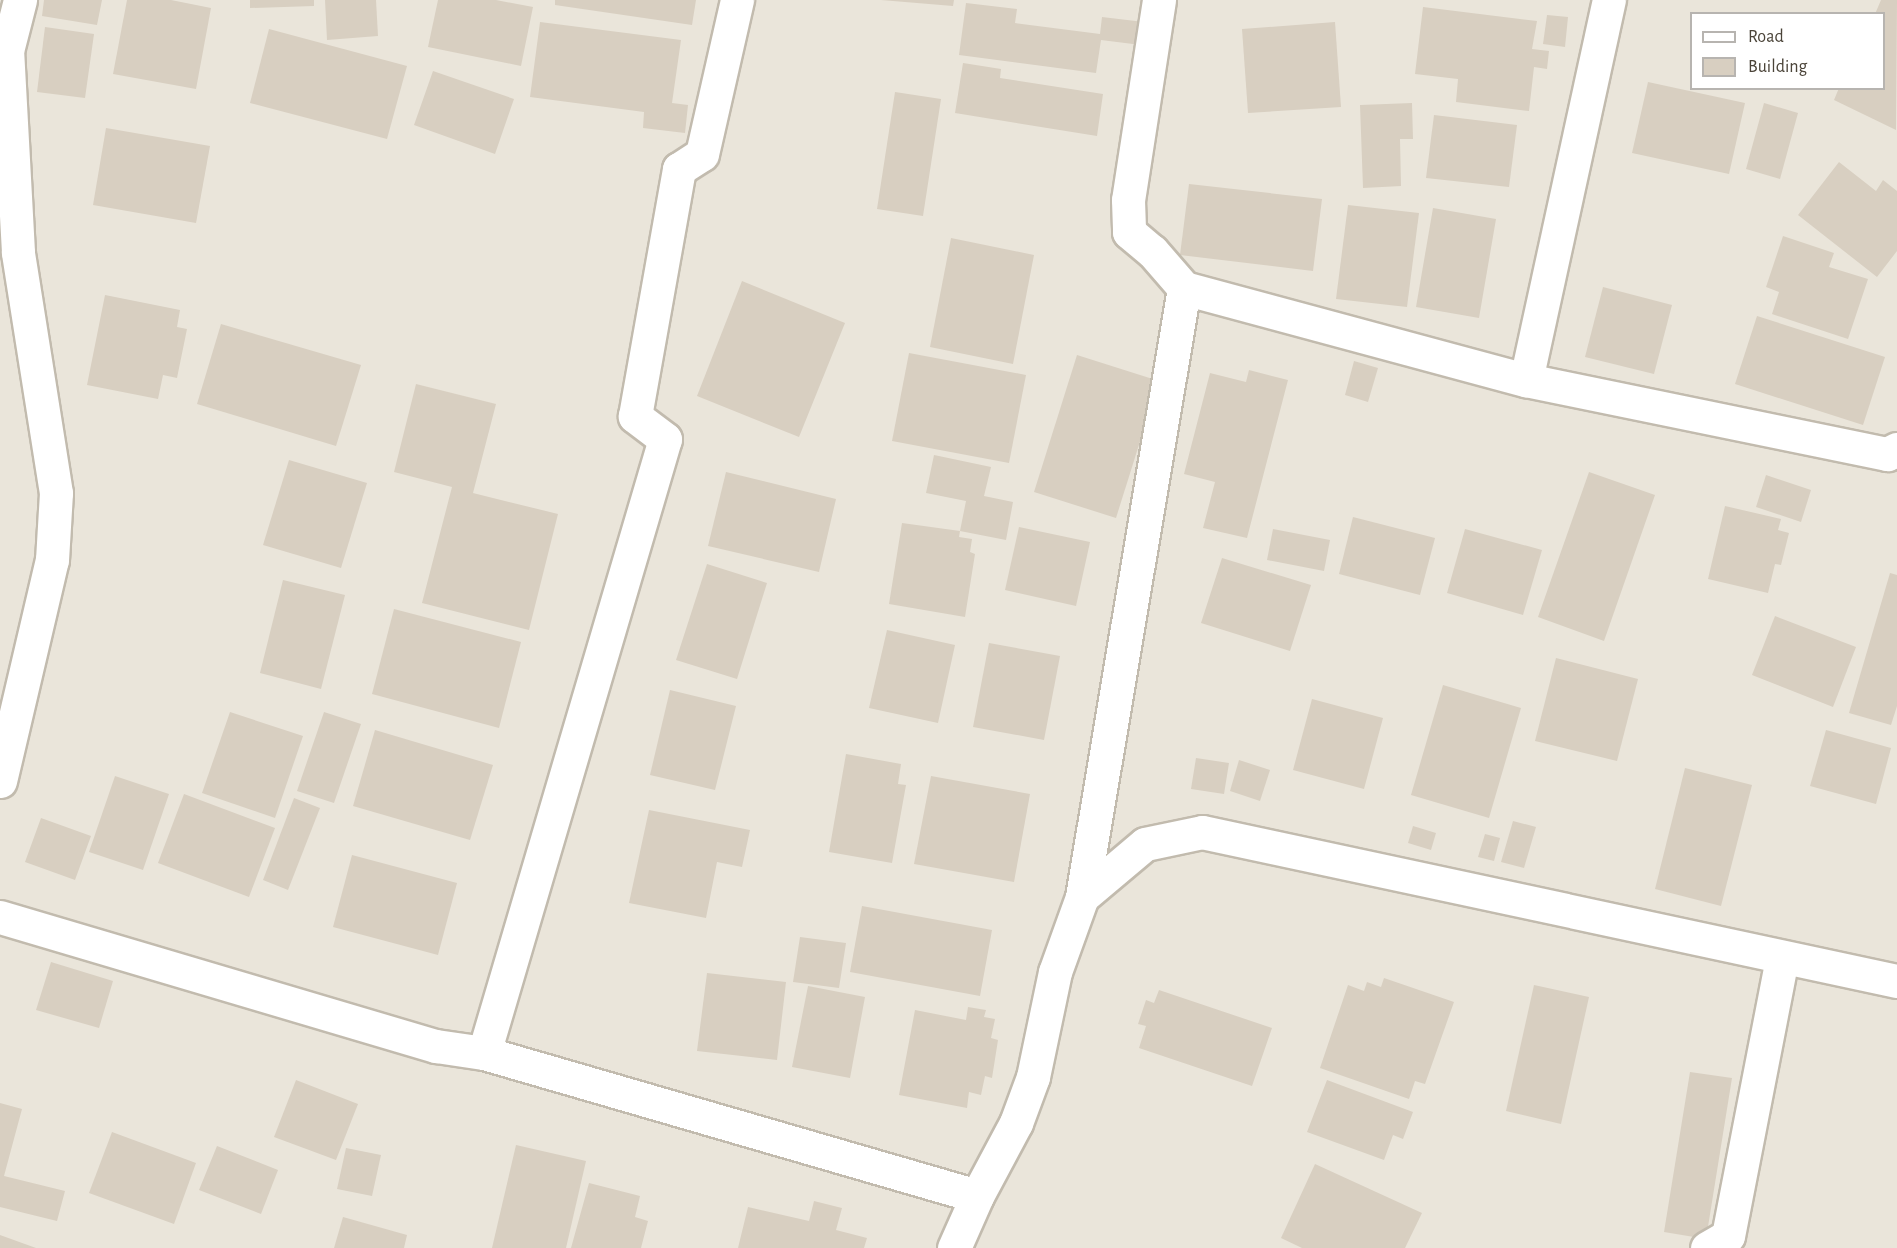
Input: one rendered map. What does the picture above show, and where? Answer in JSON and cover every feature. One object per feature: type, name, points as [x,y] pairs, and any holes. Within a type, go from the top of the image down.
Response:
[{"type":"street","points":[[0,781],[52,560],[56,493],[9,250],[7,51],[20,0]]},
{"type":"street","points":[[484,1053],[665,439],[635,416],[679,169],[702,154],[737,0]]},
{"type":"street","points":[[1159,0],[1128,200],[1129,232],[1152,251],[1184,288],[1526,380],[1887,454],[1897,449]]},
{"type":"street","points":[[1526,380],[1609,0]]},
{"type":"street","points":[[954,1248],[977,1196],[1016,1123],[1033,1077],[1055,972],[1082,897],[1184,288]]},
{"type":"street","points":[[1082,897],[1145,844],[1202,832],[1897,981]]},
{"type":"street","points":[[0,916],[436,1046],[484,1053],[977,1196]]},
{"type":"street","points":[[1707,1248],[1728,1236],[1782,957]]},
{"type":"shaded area","points":[[0,0],[1897,0],[1897,1248],[0,1248]]},
{"type":"building","points":[[44,0],[102,0],[97,25],[42,16]]},
{"type":"building","points":[[127,0],[171,0],[211,8],[196,89],[113,74]]},
{"type":"building","points":[[250,0],[314,0],[314,6],[250,8]]},
{"type":"building","points":[[325,0],[376,0],[378,36],[327,40]]},
{"type":"building","points":[[438,0],[496,0],[533,7],[521,66],[428,47]]},
{"type":"building","points":[[555,0],[696,0],[692,25],[555,5]]},
{"type":"building","points":[[881,0],[954,0],[953,6]]},
{"type":"building","points":[[1881,0],[1897,0],[1896,130],[1834,100],[1838,90],[1885,90],[1885,12],[1876,12]]},
{"type":"building","points":[[966,3],[1017,9],[1015,23],[1100,34],[1102,17],[1144,22],[1141,45],[1101,40],[1096,73],[959,55]]},
{"type":"building","points":[[1423,7],[1537,21],[1532,49],[1549,51],[1547,69],[1534,67],[1529,111],[1456,102],[1458,79],[1415,74]]},
{"type":"building","points":[[1547,15],[1568,17],[1565,47],[1543,44]]},
{"type":"building","points":[[540,22],[681,40],[672,103],[688,105],[685,133],[643,128],[644,112],[530,97]]},
{"type":"building","points":[[1335,22],[1341,107],[1248,113],[1242,29]]},
{"type":"building","points":[[45,27],[94,34],[85,98],[37,92]]},
{"type":"building","points":[[269,29],[407,66],[387,139],[250,103]]},
{"type":"building","points":[[963,63],[1001,69],[1000,78],[1103,94],[1097,136],[955,113]]},
{"type":"building","points":[[433,71],[514,99],[495,154],[414,125]]},
{"type":"building","points":[[1648,82],[1745,103],[1729,174],[1632,153]]},
{"type":"building","points":[[895,92],[941,99],[923,216],[877,209]]},
{"type":"building","points":[[1412,103],[1413,139],[1400,139],[1401,186],[1363,188],[1360,105]]},
{"type":"building","points":[[1764,103],[1798,113],[1780,179],[1746,169]]},
{"type":"building","points":[[1434,115],[1517,125],[1509,187],[1426,178]]},
{"type":"building","points":[[106,128],[210,146],[196,223],[93,205]]},
{"type":"building","points":[[1839,162],[1876,191],[1883,180],[1897,191],[1897,251],[1877,277],[1798,215]]},
{"type":"building","points":[[1189,184],[1322,199],[1313,271],[1180,255]]},
{"type":"building","points":[[1348,205],[1419,213],[1407,307],[1336,299]]},
{"type":"building","points":[[1433,208],[1496,219],[1479,318],[1416,307]]},
{"type":"building","points":[[1783,236],[1834,253],[1829,267],[1868,279],[1848,339],[1772,314],[1779,292],[1766,287]]},
{"type":"building","points":[[951,238],[1034,255],[1013,364],[930,347]]},
{"type":"building","points":[[742,281],[845,323],[799,437],[697,396]]},
{"type":"building","points":[[1603,287],[1672,305],[1654,374],[1585,357]]},
{"type":"building","points":[[105,295],[180,310],[177,327],[187,329],[177,378],[163,375],[158,399],[87,385]]},
{"type":"building","points":[[1757,316],[1885,357],[1863,425],[1735,384]]},
{"type":"building","points":[[221,324],[361,365],[336,446],[197,404]]},
{"type":"building","points":[[909,353],[1026,375],[1009,463],[892,441]]},
{"type":"building","points":[[1077,355],[1159,381],[1116,518],[1034,492]]},
{"type":"building","points":[[1354,361],[1378,368],[1368,402],[1345,395]]},
{"type":"building","points":[[1249,370],[1288,380],[1247,538],[1203,528],[1215,482],[1184,474],[1210,373],[1246,382]]},
{"type":"building","points":[[416,384],[496,404],[473,493],[558,514],[529,630],[422,603],[452,487],[394,472]]},
{"type":"building","points":[[934,455],[991,467],[984,496],[1013,502],[1006,540],[960,531],[966,501],[926,493]]},
{"type":"building","points":[[289,460],[367,483],[341,568],[263,545]]},
{"type":"building","points":[[726,472],[836,499],[819,572],[708,546]]},
{"type":"building","points":[[1589,472],[1655,495],[1604,641],[1538,617]]},
{"type":"building","points":[[1766,475],[1811,490],[1801,522],[1756,507]]},
{"type":"building","points":[[1725,506],[1781,519],[1778,530],[1789,533],[1781,565],[1775,564],[1768,593],[1708,579]]},
{"type":"building","points":[[1353,517],[1435,538],[1420,595],[1339,574]]},
{"type":"building","points":[[902,523],[960,531],[959,537],[972,539],[970,552],[975,554],[965,617],[889,604]]},
{"type":"building","points":[[1019,527],[1090,542],[1076,606],[1005,590]]},
{"type":"building","points":[[1273,529],[1330,540],[1324,571],[1267,560]]},
{"type":"building","points":[[1465,529],[1542,550],[1523,615],[1447,593]]},
{"type":"building","points":[[1222,558],[1311,585],[1290,651],[1201,623]]},
{"type":"building","points":[[707,564],[767,583],[737,679],[676,660]]},
{"type":"building","points":[[1890,573],[1897,575],[1897,706],[1891,725],[1849,713]]},
{"type":"building","points":[[283,580],[345,595],[321,689],[260,673]]},
{"type":"building","points":[[394,609],[521,642],[499,728],[372,694]]},
{"type":"building","points":[[1775,616],[1856,647],[1833,707],[1752,675]]},
{"type":"building","points":[[887,630],[955,645],[938,723],[869,708]]},
{"type":"building","points":[[989,643],[1060,656],[1044,740],[973,727]]},
{"type":"building","points":[[1556,658],[1638,679],[1617,761],[1535,741]]},
{"type":"building","points":[[1443,685],[1521,708],[1489,818],[1411,795]]},
{"type":"building","points":[[670,690],[736,706],[715,790],[650,775]]},
{"type":"building","points":[[1312,699],[1383,718],[1364,789],[1293,770]]},
{"type":"building","points":[[230,712],[303,736],[275,818],[202,793]]},
{"type":"building","points":[[324,712],[361,724],[334,803],[297,791]]},
{"type":"building","points":[[375,730],[493,765],[470,840],[353,806]]},
{"type":"building","points":[[1826,730],[1891,748],[1876,804],[1810,786]]},
{"type":"building","points":[[846,754],[901,764],[898,784],[906,785],[892,863],[829,852]]},
{"type":"building","points":[[1196,758],[1229,763],[1224,794],[1191,789]]},
{"type":"building","points":[[1239,760],[1270,770],[1260,801],[1230,791]]},
{"type":"building","points":[[1685,768],[1752,785],[1721,906],[1655,889]]},
{"type":"building","points":[[115,776],[169,794],[143,870],[89,852]]},
{"type":"building","points":[[931,776],[1030,794],[1014,882],[914,864]]},
{"type":"building","points":[[184,794],[275,828],[249,897],[158,863]]},
{"type":"building","points":[[294,798],[320,808],[288,890],[263,880]]},
{"type":"building","points":[[649,810],[750,830],[742,867],[717,862],[706,918],[629,903]]},
{"type":"building","points":[[41,818],[91,836],[75,880],[25,862]]},
{"type":"building","points":[[1513,821],[1536,827],[1524,868],[1501,862]]},
{"type":"building","points":[[1413,826],[1436,833],[1431,850],[1408,843]]},
{"type":"building","points":[[1485,834],[1500,838],[1494,861],[1478,857]]},
{"type":"building","points":[[352,855],[457,883],[438,955],[333,927]]},
{"type":"building","points":[[862,906],[992,930],[980,996],[850,972]]},
{"type":"building","points":[[800,937],[846,943],[839,988],[793,982]]},
{"type":"building","points":[[51,962],[113,981],[99,1028],[36,1010]]},
{"type":"building","points":[[707,973],[786,982],[777,1060],[697,1051]]},
{"type":"building","points":[[1384,978],[1454,1002],[1425,1084],[1415,1081],[1409,1099],[1320,1068],[1348,985],[1364,991],[1367,982],[1381,987]]},
{"type":"building","points":[[1534,985],[1589,997],[1561,1124],[1506,1111]]},
{"type":"building","points":[[808,986],[865,997],[850,1078],[792,1067]]},
{"type":"building","points":[[1159,990],[1272,1028],[1252,1086],[1139,1048],[1146,1026],[1138,1024],[1146,1000],[1154,1003]]},
{"type":"building","points":[[968,1007],[986,1010],[984,1017],[995,1019],[991,1038],[998,1040],[992,1078],[985,1076],[981,1095],[969,1092],[967,1108],[899,1095],[915,1010],[966,1020]]},
{"type":"building","points":[[1690,1072],[1732,1078],[1706,1239],[1664,1232]]},
{"type":"building","points":[[296,1080],[358,1104],[336,1160],[274,1137]]},
{"type":"building","points":[[1327,1080],[1413,1112],[1403,1139],[1393,1135],[1384,1160],[1307,1132]]},
{"type":"building","points":[[0,1103],[22,1109],[4,1176],[65,1191],[57,1221],[0,1207]]},
{"type":"building","points":[[112,1132],[196,1163],[174,1224],[89,1193]]},
{"type":"building","points":[[516,1145],[586,1161],[566,1248],[492,1248]]},
{"type":"building","points":[[217,1146],[278,1170],[261,1214],[199,1190]]},
{"type":"building","points":[[346,1148],[381,1155],[372,1196],[337,1189]]},
{"type":"building","points":[[1315,1164],[1422,1213],[1405,1248],[1302,1248],[1281,1238]]},
{"type":"building","points":[[589,1183],[640,1196],[635,1217],[648,1221],[641,1248],[571,1248]]},
{"type":"building","points":[[814,1201],[842,1208],[836,1230],[867,1238],[864,1248],[738,1248],[748,1207],[809,1221]]},
{"type":"building","points":[[343,1217],[407,1235],[404,1248],[334,1248]]},
{"type":"building","points":[[0,1235],[36,1248],[0,1248]]}]
